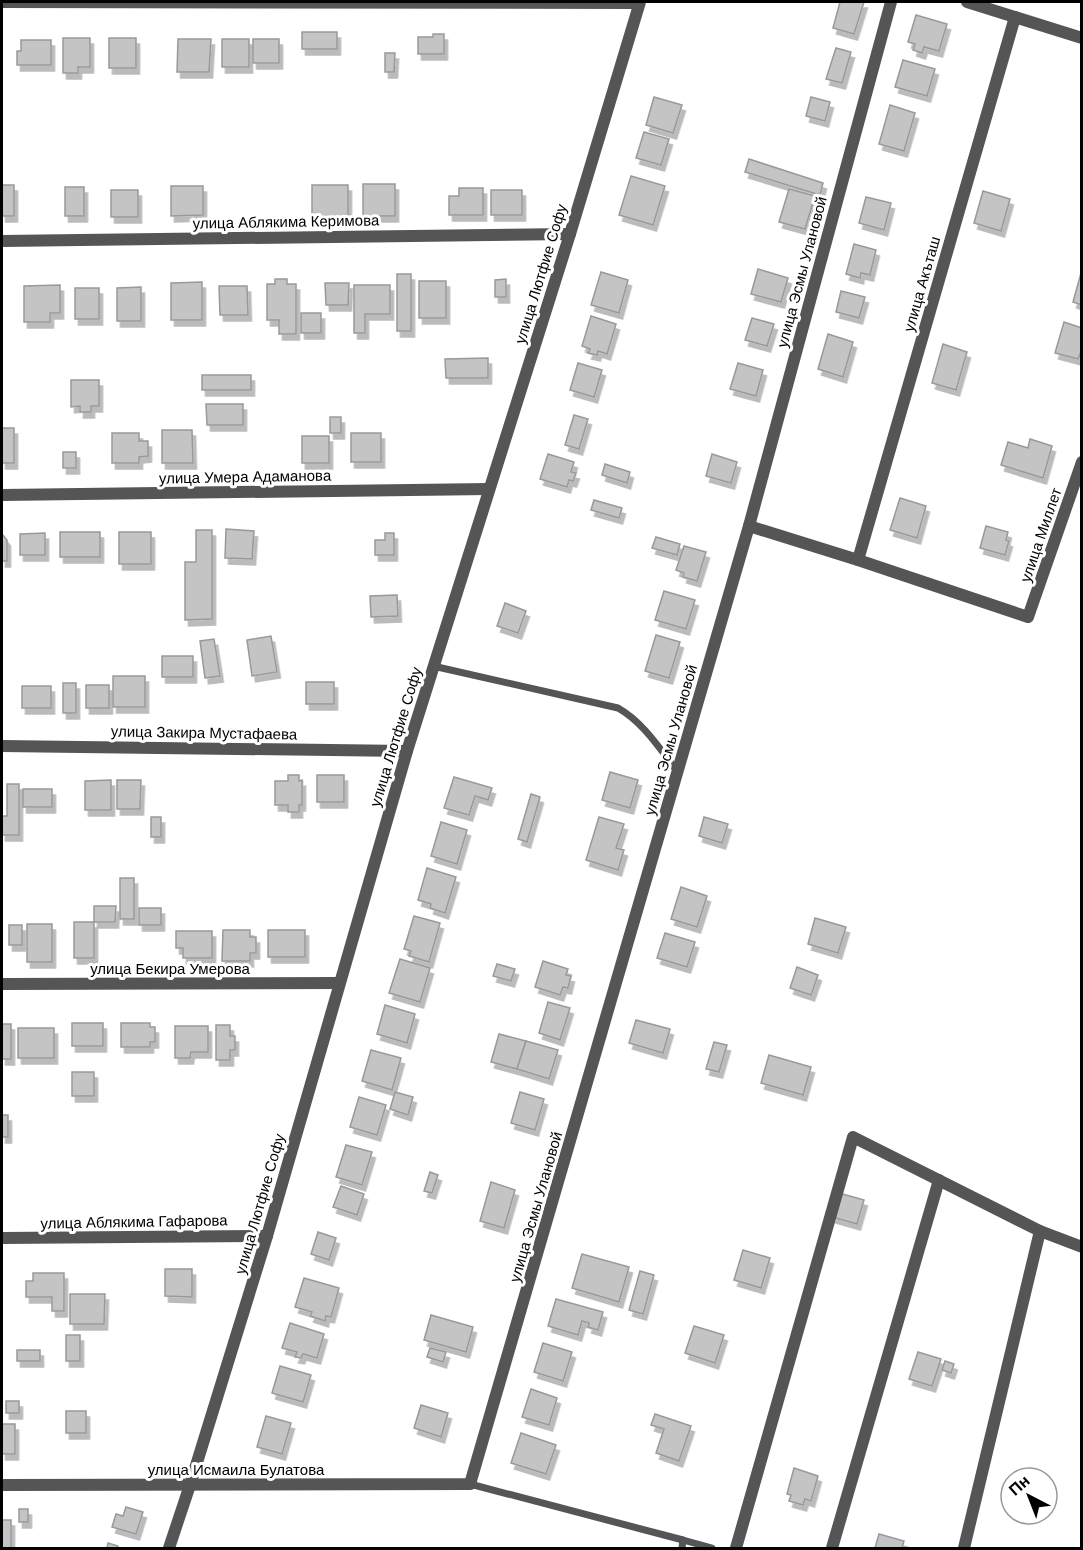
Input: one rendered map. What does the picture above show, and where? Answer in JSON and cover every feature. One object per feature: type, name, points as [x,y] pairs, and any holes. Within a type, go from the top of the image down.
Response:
[{"type":"street","points":[[2,2],[639,2]]},
{"type":"street","name":"улица Лютфие Софу","points":[[168,1548],[190,1485],[267,1236],[407,751],[570,234],[639,2]]},
{"type":"street","name":"улица Эсмы Улановой","points":[[470,1484],[749,526],[891,2]]},
{"type":"street","points":[[967,2],[1082,38]]},
{"type":"street","name":"улица Акъташ","points":[[858,560],[1015,17]]},
{"type":"street","name":"улица Аблякима Керимова","points":[[2,241],[570,234]]},
{"type":"street","name":"улица Миллет","points":[[858,560],[1028,617],[1082,462]]},
{"type":"street","name":"улица Умера Адаманова","points":[[2,495],[489,489]]},
{"type":"street","points":[[749,526],[858,560]]},
{"type":"street","name":"улица Закира Мустафаева","points":[[2,746],[407,751]]},
{"type":"street","name":"улица Бекира Умерова","points":[[2,984],[339,983]]},
{"type":"street","points":[[736,1548],[853,1137],[1040,1231],[1082,1247]]},
{"type":"street","points":[[832,1548],[939,1180]]},
{"type":"street","points":[[964,1548],[1040,1231]]},
{"type":"street","name":"улица Аблякима Гафарова","points":[[2,1238],[267,1236]]},
{"type":"street","name":"улица Исмаила Булатова","points":[[2,1485],[470,1484]]},
{"type":"lane","points":[[433,666],[618,708],[640,725],[678,772]]},
{"type":"lane","points":[[470,1484],[682,1544],[712,1548]]},
{"type":"building","points":[[840,2],[864,2],[854,34],[833,28]]},
{"type":"building","points":[[916,15],[947,24],[939,51],[924,47],[922,53],[913,50],[915,44],[908,42]]},
{"type":"building","points":[[302,32],[337,32],[337,49],[302,49]]},
{"type":"building","points":[[433,34],[444,34],[444,54],[418,54],[418,37],[433,37]]},
{"type":"building","points":[[63,38],[90,38],[90,67],[78,67],[78,73],[63,73]]},
{"type":"building","points":[[109,38],[136,38],[136,68],[109,68]]},
{"type":"building","points":[[178,39],[211,39],[209,72],[177,72]]},
{"type":"building","points":[[222,39],[249,39],[249,67],[222,67]]},
{"type":"building","points":[[253,39],[279,39],[279,63],[253,63]]},
{"type":"building","points":[[21,40],[51,40],[51,65],[17,65],[17,51],[21,51]]},
{"type":"building","points":[[836,48],[851,52],[842,83],[826,79]]},
{"type":"building","points":[[385,53],[395,53],[394,72],[385,72]]},
{"type":"building","points":[[903,60],[935,69],[927,96],[895,87]]},
{"type":"building","points":[[654,97],[682,105],[673,133],[646,125]]},
{"type":"building","points":[[811,97],[830,102],[825,121],[806,116]]},
{"type":"building","points":[[890,105],[915,113],[904,151],[879,144]]},
{"type":"building","points":[[644,132],[669,139],[661,165],[636,158]]},
{"type":"building","points":[[749,159],[823,183],[820,195],[745,172]]},
{"type":"building","points":[[631,176],[665,186],[653,225],[619,215]]},
{"type":"building","points":[[363,184],[395,184],[395,216],[363,216]]},
{"type":"building","points":[[2,185],[14,185],[14,216],[2,216]]},
{"type":"building","points":[[312,185],[348,185],[348,216],[312,216]]},
{"type":"building","points":[[171,186],[203,186],[203,215],[171,216]]},
{"type":"building","points":[[65,187],[84,187],[84,216],[65,216]]},
{"type":"building","points":[[459,188],[483,188],[483,215],[449,215],[449,196],[459,196]]},
{"type":"building","points":[[789,189],[815,196],[805,229],[779,222]]},
{"type":"building","points":[[111,190],[138,190],[138,217],[111,217]]},
{"type":"building","points":[[491,190],[522,190],[522,215],[491,215]]},
{"type":"building","points":[[983,191],[1010,199],[1001,231],[974,223]]},
{"type":"building","points":[[866,197],[891,203],[884,230],[859,223]]},
{"type":"building","points":[[854,244],[876,250],[870,275],[861,273],[860,278],[846,274]]},
{"type":"building","points":[[758,269],[788,278],[781,302],[751,294]]},
{"type":"building","points":[[601,272],[628,280],[619,313],[591,305]]},
{"type":"building","points":[[1082,273],[1082,305],[1073,302]]},
{"type":"building","points":[[397,274],[411,274],[411,331],[397,331]]},
{"type":"building","points":[[275,279],[287,279],[287,284],[296,284],[296,334],[279,334],[279,320],[267,320],[267,284],[275,284]]},
{"type":"building","points":[[506,279],[506,297],[495,297],[495,280]]},
{"type":"building","points":[[419,281],[446,281],[446,318],[419,318]]},
{"type":"building","points":[[202,282],[202,320],[171,320],[171,283]]},
{"type":"building","points":[[325,283],[349,283],[348,305],[326,305]]},
{"type":"building","points":[[60,285],[60,313],[50,313],[50,322],[24,322],[24,286]]},
{"type":"building","points":[[354,285],[390,285],[390,314],[365,314],[365,333],[354,333]]},
{"type":"building","points":[[219,286],[247,286],[248,315],[220,315]]},
{"type":"building","points":[[141,287],[141,321],[117,321],[117,288]]},
{"type":"building","points":[[75,288],[99,288],[99,319],[75,319]]},
{"type":"building","points":[[841,291],[865,297],[859,318],[836,312]]},
{"type":"building","points":[[301,313],[321,313],[321,333],[301,333]]},
{"type":"building","points":[[591,316],[616,324],[607,354],[598,351],[597,355],[588,353],[590,349],[582,346]]},
{"type":"building","points":[[752,318],[774,324],[767,346],[745,340]]},
{"type":"building","points":[[1064,322],[1082,328],[1082,349],[1078,359],[1055,353]]},
{"type":"building","points":[[828,334],[853,342],[843,377],[818,369]]},
{"type":"building","points":[[943,344],[967,352],[956,390],[932,383]]},
{"type":"building","points":[[488,358],[488,378],[446,378],[445,359]]},
{"type":"building","points":[[578,363],[602,370],[594,397],[570,390]]},
{"type":"building","points":[[738,363],[763,370],[756,396],[730,389]]},
{"type":"building","points":[[202,375],[251,375],[251,390],[202,390]]},
{"type":"building","points":[[71,380],[99,380],[99,406],[91,406],[91,412],[80,412],[80,406],[71,407]]},
{"type":"building","points":[[206,404],[243,404],[243,425],[207,425]]},
{"type":"building","points":[[574,415],[588,419],[579,449],[565,445]]},
{"type":"building","points":[[330,417],[341,417],[341,433],[330,433]]},
{"type":"building","points":[[2,428],[14,428],[14,463],[2,463]]},
{"type":"building","points":[[162,430],[192,430],[193,463],[162,463]]},
{"type":"building","points":[[112,433],[139,433],[139,441],[148,441],[148,456],[139,457],[139,463],[112,463]]},
{"type":"building","points":[[351,433],[381,433],[381,462],[351,462]]},
{"type":"building","points":[[302,436],[329,436],[329,463],[302,463]]},
{"type":"building","points":[[1030,439],[1052,446],[1043,478],[1001,465],[1008,442],[1028,448]]},
{"type":"building","points":[[63,452],[76,452],[76,468],[63,468]]},
{"type":"building","points":[[548,454],[574,462],[571,472],[576,473],[573,481],[569,480],[567,487],[540,479]]},
{"type":"building","points":[[712,454],[737,462],[731,483],[706,476]]},
{"type":"building","points":[[605,464],[630,472],[627,483],[602,475]]},
{"type":"building","points":[[900,498],[926,506],[917,538],[890,530]]},
{"type":"building","points":[[594,500],[622,508],[619,518],[591,510]]},
{"type":"building","points":[[986,526],[1008,532],[1006,540],[1009,541],[1005,555],[980,548]]},
{"type":"building","points":[[226,529],[254,531],[252,559],[225,558]]},
{"type":"building","points":[[196,530],[212,530],[212,619],[185,620],[185,562],[196,562]]},
{"type":"building","points":[[60,532],[100,532],[100,557],[60,557]]},
{"type":"building","points":[[119,532],[151,532],[151,564],[119,564]]},
{"type":"building","points":[[45,533],[45,555],[20,555],[20,534]]},
{"type":"building","points":[[385,533],[394,533],[394,555],[375,555],[375,540],[385,540]]},
{"type":"building","points":[[2,534],[7,540],[7,561],[2,561]]},
{"type":"building","points":[[656,537],[680,544],[677,555],[652,548]]},
{"type":"building","points":[[684,546],[706,552],[697,581],[683,577],[684,573],[676,570]]},
{"type":"building","points":[[664,591],[695,600],[686,629],[655,620]]},
{"type":"building","points":[[397,595],[398,616],[371,617],[370,596]]},
{"type":"building","points":[[505,603],[526,611],[518,633],[497,626]]},
{"type":"building","points":[[656,635],[680,642],[669,678],[645,671]]},
{"type":"building","points":[[271,636],[277,672],[252,676],[247,640]]},
{"type":"building","points":[[214,639],[220,676],[205,678],[200,641]]},
{"type":"building","points":[[162,656],[193,656],[193,677],[162,677]]},
{"type":"building","points":[[113,676],[145,676],[145,707],[113,707]]},
{"type":"building","points":[[306,682],[334,682],[334,704],[306,704]]},
{"type":"building","points":[[63,683],[76,683],[76,713],[63,713]]},
{"type":"building","points":[[86,685],[109,685],[109,708],[86,708]]},
{"type":"building","points":[[22,686],[51,686],[51,708],[22,708]]},
{"type":"building","points":[[610,772],[638,780],[630,808],[602,800]]},
{"type":"building","points":[[288,775],[299,775],[299,781],[302,780],[302,805],[299,805],[299,812],[288,812],[288,805],[275,805],[275,781],[288,781]]},
{"type":"building","points":[[317,775],[344,775],[344,802],[317,802]]},
{"type":"building","points":[[454,777],[492,788],[488,800],[475,796],[469,815],[444,808]]},
{"type":"building","points":[[111,780],[111,810],[85,810],[85,781]]},
{"type":"building","points":[[117,780],[141,780],[140,809],[117,809]]},
{"type":"building","points":[[7,784],[19,784],[19,835],[2,835],[2,816],[7,816]]},
{"type":"building","points":[[23,789],[52,789],[52,807],[23,807]]},
{"type":"building","points":[[531,794],[540,797],[527,842],[518,839]]},
{"type":"building","points":[[151,817],[161,817],[161,837],[151,837]]},
{"type":"building","points":[[599,817],[624,824],[616,848],[624,850],[618,870],[586,860]]},
{"type":"building","points":[[704,817],[728,824],[722,843],[699,836]]},
{"type":"building","points":[[441,822],[467,830],[457,864],[431,856]]},
{"type":"building","points":[[427,868],[456,877],[445,913],[430,908],[431,904],[418,900]]},
{"type":"building","points":[[120,878],[134,878],[134,919],[120,919]]},
{"type":"building","points":[[681,887],[707,896],[697,927],[671,919]]},
{"type":"building","points":[[94,906],[116,906],[115,922],[94,922]]},
{"type":"building","points":[[139,908],[161,908],[161,925],[139,925]]},
{"type":"building","points":[[414,916],[440,923],[429,962],[409,956],[411,951],[404,949]]},
{"type":"building","points":[[815,918],[846,927],[838,953],[808,944]]},
{"type":"building","points":[[74,922],[94,922],[94,958],[74,958]]},
{"type":"building","points":[[27,924],[52,924],[52,962],[27,962]]},
{"type":"building","points":[[9,925],[22,925],[22,945],[9,945]]},
{"type":"building","points":[[223,930],[250,930],[250,937],[256,937],[256,953],[250,953],[250,961],[222,961]]},
{"type":"building","points":[[268,930],[305,930],[305,957],[268,957]]},
{"type":"building","points":[[176,931],[212,931],[212,958],[183,958],[183,948],[176,948]]},
{"type":"building","points":[[665,933],[695,942],[687,967],[657,958]]},
{"type":"building","points":[[400,959],[430,968],[420,1002],[389,993]]},
{"type":"building","points":[[543,961],[568,969],[566,975],[571,976],[568,988],[563,987],[560,995],[535,987]]},
{"type":"building","points":[[497,964],[515,969],[511,981],[493,976]]},
{"type":"building","points":[[797,967],[818,975],[811,995],[790,988]]},
{"type":"building","points":[[548,1002],[570,1008],[560,1040],[539,1033]]},
{"type":"building","points":[[385,1005],[415,1014],[407,1043],[377,1034]]},
{"type":"building","points":[[636,1020],[670,1029],[663,1053],[629,1043]]},
{"type":"building","points":[[72,1023],[103,1023],[103,1046],[72,1046]]},
{"type":"building","points":[[121,1023],[150,1023],[150,1027],[155,1027],[155,1042],[150,1042],[150,1047],[121,1047]]},
{"type":"building","points":[[2,1024],[11,1024],[11,1059],[2,1059]]},
{"type":"building","points":[[216,1025],[230,1025],[230,1036],[235,1036],[235,1050],[230,1050],[230,1060],[216,1060]]},
{"type":"building","points":[[175,1026],[208,1026],[208,1052],[191,1052],[190,1058],[175,1058]]},
{"type":"building","points":[[18,1028],[54,1028],[54,1058],[18,1058]]},
{"type":"building","points":[[499,1034],[526,1041],[517,1069],[491,1062]]},
{"type":"building","points":[[526,1041],[558,1050],[549,1079],[517,1069]]},
{"type":"building","points":[[714,1042],[727,1045],[719,1072],[706,1069]]},
{"type":"building","points":[[371,1050],[401,1058],[392,1090],[362,1081]]},
{"type":"building","points":[[769,1055],[811,1067],[803,1095],[761,1083]]},
{"type":"building","points":[[72,1072],[94,1072],[94,1096],[72,1096]]},
{"type":"building","points":[[395,1092],[413,1097],[408,1115],[390,1109]]},
{"type":"building","points":[[520,1092],[544,1099],[535,1130],[511,1123]]},
{"type":"building","points":[[359,1097],[386,1105],[377,1135],[350,1127]]},
{"type":"building","points":[[2,1115],[8,1115],[8,1137],[2,1137]]},
{"type":"building","points":[[346,1145],[372,1152],[362,1185],[336,1177]]},
{"type":"building","points":[[430,1172],[438,1175],[432,1193],[424,1191]]},
{"type":"building","points":[[491,1182],[515,1190],[504,1228],[480,1221]]},
{"type":"building","points":[[341,1186],[364,1194],[357,1215],[333,1207]]},
{"type":"building","points":[[839,1193],[864,1200],[857,1224],[832,1217]]},
{"type":"building","points":[[318,1232],[336,1238],[329,1260],[311,1254]]},
{"type":"building","points":[[743,1250],[770,1258],[761,1288],[734,1280]]},
{"type":"building","points":[[582,1254],[629,1267],[619,1302],[572,1288]]},
{"type":"building","points":[[165,1269],[192,1269],[192,1297],[165,1296]]},
{"type":"building","points":[[640,1271],[654,1275],[643,1314],[629,1310]]},
{"type":"building","points":[[33,1273],[64,1273],[64,1311],[52,1311],[52,1297],[26,1297],[26,1281],[33,1281]]},
{"type":"building","points":[[304,1278],[339,1288],[331,1317],[326,1316],[325,1321],[310,1316],[312,1312],[295,1307]]},
{"type":"building","points":[[70,1294],[105,1294],[104,1324],[70,1324]]},
{"type":"building","points":[[556,1299],[603,1312],[598,1330],[588,1327],[589,1323],[582,1321],[578,1335],[548,1326]]},
{"type":"building","points":[[431,1315],[473,1327],[466,1352],[424,1340]]},
{"type":"building","points":[[290,1323],[324,1334],[317,1358],[303,1354],[301,1358],[295,1357],[297,1352],[282,1348]]},
{"type":"building","points":[[694,1326],[724,1335],[715,1363],[685,1353]]},
{"type":"building","points":[[66,1335],[80,1335],[80,1361],[66,1361]]},
{"type":"building","points":[[543,1343],[572,1352],[563,1381],[534,1372]]},
{"type":"building","points":[[430,1348],[446,1352],[443,1362],[427,1357]]},
{"type":"building","points":[[17,1350],[40,1350],[40,1361],[17,1361]]},
{"type":"building","points":[[918,1352],[941,1359],[932,1386],[909,1379]]},
{"type":"building","points":[[945,1361],[954,1364],[951,1373],[942,1370]]},
{"type":"building","points":[[280,1366],[311,1375],[303,1402],[272,1393]]},
{"type":"building","points":[[531,1389],[557,1398],[549,1425],[522,1417]]},
{"type":"building","points":[[6,1401],[19,1401],[19,1413],[6,1413]]},
{"type":"building","points":[[421,1405],[448,1413],[441,1437],[414,1428]]},
{"type":"building","points":[[66,1411],[86,1411],[86,1433],[66,1433]]},
{"type":"building","points":[[655,1414],[691,1426],[679,1461],[656,1453],[664,1429],[651,1425]]},
{"type":"building","points":[[266,1416],[291,1423],[282,1454],[257,1447]]},
{"type":"building","points":[[2,1424],[15,1424],[15,1454],[2,1454]]},
{"type":"building","points":[[521,1433],[556,1445],[546,1474],[511,1463]]},
{"type":"building","points":[[794,1468],[818,1476],[811,1501],[805,1499],[803,1505],[789,1501],[791,1495],[787,1494]]},
{"type":"building","points":[[126,1507],[143,1512],[136,1534],[112,1527],[116,1514],[123,1516]]},
{"type":"building","points":[[19,1509],[28,1509],[28,1522],[19,1522]]},
{"type":"building","points":[[2,1520],[11,1520],[11,1548],[2,1548]]},
{"type":"building","points":[[879,1534],[904,1541],[902,1548],[875,1548]]},
{"type":"building","points":[[108,1543],[118,1546],[118,1548],[107,1548]]}]
